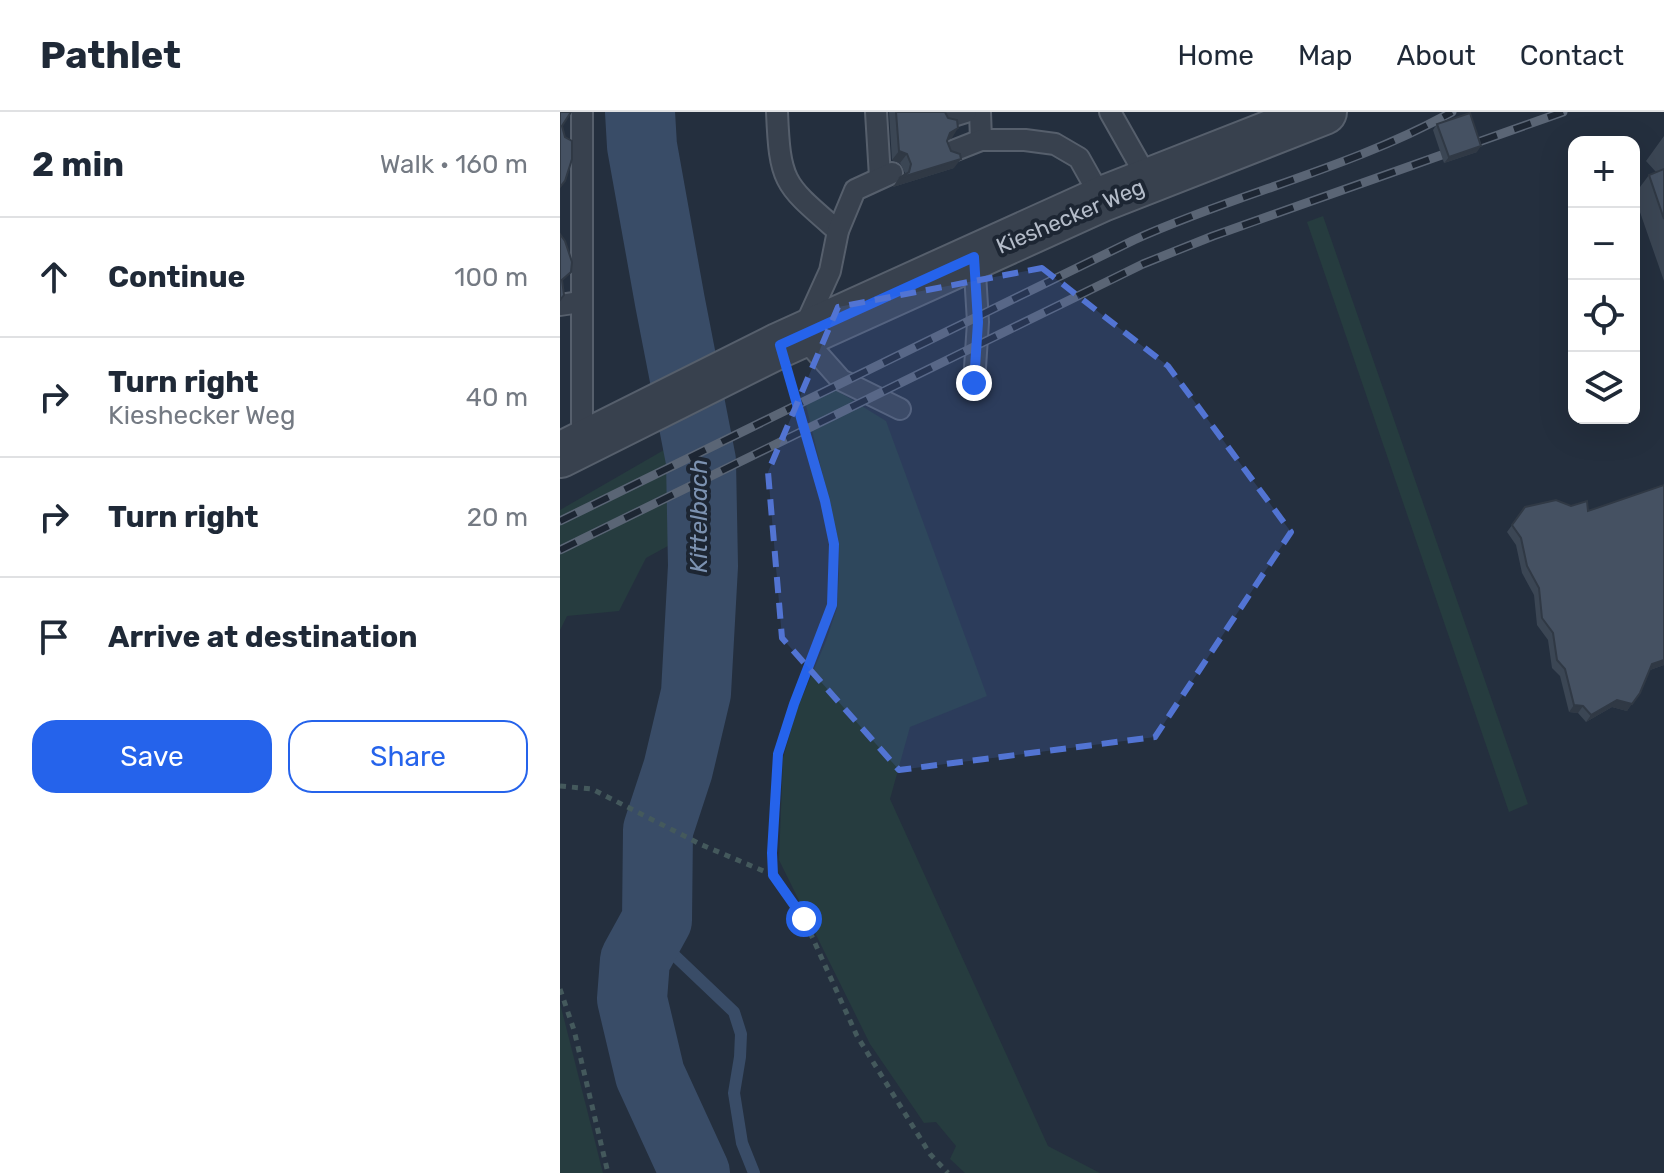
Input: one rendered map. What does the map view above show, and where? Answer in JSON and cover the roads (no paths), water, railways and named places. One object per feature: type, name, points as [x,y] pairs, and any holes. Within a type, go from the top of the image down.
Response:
[{"type":"street","name":"Kieshecker Weg","points":[[571,449],[791,340],[1102,199],[1324,112]]},
{"type":"lane","points":[[777,112],[779,160],[786,178],[800,198],[838,231]]},
{"type":"lane","points":[[876,112],[885,140],[886,175],[855,190],[838,231],[830,271],[791,340],[841,380],[900,409]]},
{"type":"lane","points":[[980,112],[981,140]]},
{"type":"lane","points":[[1110,112],[1149,181]]},
{"type":"lane","points":[[560,149],[582,118]]},
{"type":"lane","points":[[571,449],[570,304],[582,118]]},
{"type":"lane","points":[[953,151],[981,140],[1055,144],[1079,158],[1102,199]]},
{"type":"lane","points":[[974,257],[978,322],[974,383]]},
{"type":"waterway","name":"Kittelbach","points":[[640,112],[642,146],[701,461],[703,566],[696,693],[678,769],[658,830],[657,920],[635,960],[632,999],[650,1075],[695,1173]]},
{"type":"waterway","name":"Kittelbach","points":[[657,920],[673,954],[734,1012],[741,1034],[734,1093],[742,1143],[754,1173]]},
{"type":"railway","points":[[560,521],[1134,240],[1374,149],[1452,112]]},
{"type":"railway","points":[[560,550],[1143,264],[1213,236],[1563,112]]}]
